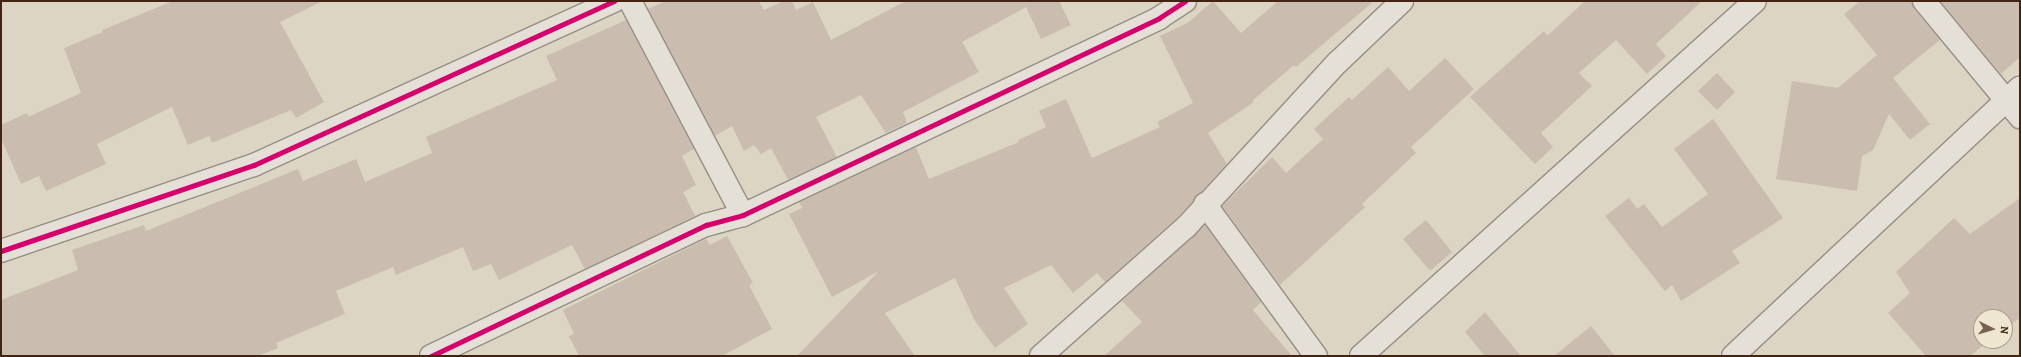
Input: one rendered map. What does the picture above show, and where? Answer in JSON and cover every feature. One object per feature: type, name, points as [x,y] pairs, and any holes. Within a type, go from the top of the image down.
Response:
[{"type":"street","points":[[1,251],[254,166],[614,1]]},
{"type":"street","points":[[630,1],[743,215]]},
{"type":"street","points":[[431,356],[706,225],[743,215],[1159,18],[1185,1]]},
{"type":"street","points":[[1041,356],[1186,227],[1205,204],[1337,63],[1402,1]]},
{"type":"street","points":[[1360,356],[1755,1]]},
{"type":"street","points":[[1924,1],[2013,94],[2020,117]]},
{"type":"street","points":[[1732,356],[2013,94]]},
{"type":"street","points":[[1205,204],[1316,356]]},
{"type":"building","points":[[173,1],[323,1],[280,22],[324,102],[296,118],[291,110],[212,143],[209,136],[188,145],[172,107],[97,144],[106,164],[46,191],[39,176],[21,184],[1,138],[1,125],[27,113],[28,117],[81,93],[64,48],[103,32],[102,30]]},
{"type":"building","points":[[666,1],[759,1],[764,10],[783,1],[792,1],[796,10],[813,2],[831,40],[906,1],[1059,1],[1071,25],[1041,39],[1026,7],[962,42],[979,72],[903,112],[907,123],[886,133],[861,95],[816,117],[837,157],[788,180],[771,148],[761,154],[754,145],[744,151],[732,126],[715,136],[648,9]]},
{"type":"building","points":[[1213,1],[1241,33],[1278,1],[1374,1],[1296,67],[1294,65],[1253,100],[1254,102],[1208,133],[1227,164],[1177,218],[1105,282],[1097,273],[1073,293],[1051,265],[1004,288],[1028,324],[995,348],[975,321],[955,278],[885,313],[915,356],[797,356],[879,271],[832,297],[789,214],[802,208],[799,202],[916,147],[929,179],[1019,142],[1018,140],[1046,127],[1039,111],[1066,99],[1092,158],[1160,127],[1157,122],[1193,103],[1160,36],[1189,22]]},
{"type":"building","points":[[1585,1],[1702,1],[1656,44],[1666,56],[1647,74],[1616,40],[1579,73],[1592,86],[1541,133],[1553,147],[1535,164],[1470,97],[1544,31],[1547,36]]},
{"type":"building","points":[[1860,1],[1912,1],[1914,9],[1940,40],[1893,78],[1930,124],[1910,140],[1889,114],[1873,150],[1862,156],[1857,191],[1776,179],[1792,81],[1838,88],[1877,55],[1844,14]]},
{"type":"building","points":[[1940,1],[2020,1],[2020,57],[2001,74]]},
{"type":"building","points":[[626,20],[694,149],[682,156],[696,185],[683,192],[695,216],[585,269],[572,245],[499,280],[491,264],[473,271],[463,247],[396,275],[393,267],[336,291],[345,314],[276,343],[278,348],[258,356],[1,356],[1,300],[78,270],[72,250],[144,225],[146,231],[298,169],[303,181],[356,159],[365,182],[432,153],[426,137],[557,80],[546,56]]},
{"type":"building","points":[[1445,58],[1474,89],[1411,147],[1416,153],[1362,204],[1365,207],[1280,285],[1222,206],[1272,157],[1286,173],[1323,139],[1314,129],[1349,97],[1352,100],[1388,67],[1409,91]]},
{"type":"building","points":[[1717,73],[1735,92],[1717,110],[1698,91]]},
{"type":"building","points":[[1713,119],[1783,218],[1732,251],[1740,263],[1681,301],[1672,285],[1665,291],[1605,216],[1629,198],[1637,209],[1644,204],[1662,227],[1708,194],[1674,149]]},
{"type":"building","points":[[2020,198],[2020,318],[2013,323],[2013,309],[1973,309],[1973,349],[1979,349],[1970,356],[1926,356],[1888,313],[1910,293],[1896,272],[1954,218],[1970,234]]},
{"type":"building","points":[[1426,220],[1452,252],[1430,271],[1403,239]]},
{"type":"building","points":[[1205,225],[1261,302],[1253,310],[1292,356],[1104,356],[1142,322],[1122,301]]},
{"type":"building","points":[[727,236],[753,283],[749,285],[772,329],[722,356],[579,356],[569,336],[574,334],[563,310],[706,239],[710,245]]},
{"type":"building","points":[[1485,312],[1521,356],[1485,356],[1465,332]]},
{"type":"building","points":[[1591,326],[1615,356],[1554,356]]},
{"type":"cycle path","points":[[1,251],[254,165],[614,1]]},
{"type":"cycle path","points":[[431,356],[706,225],[743,215],[1159,18],[1185,1]]}]
